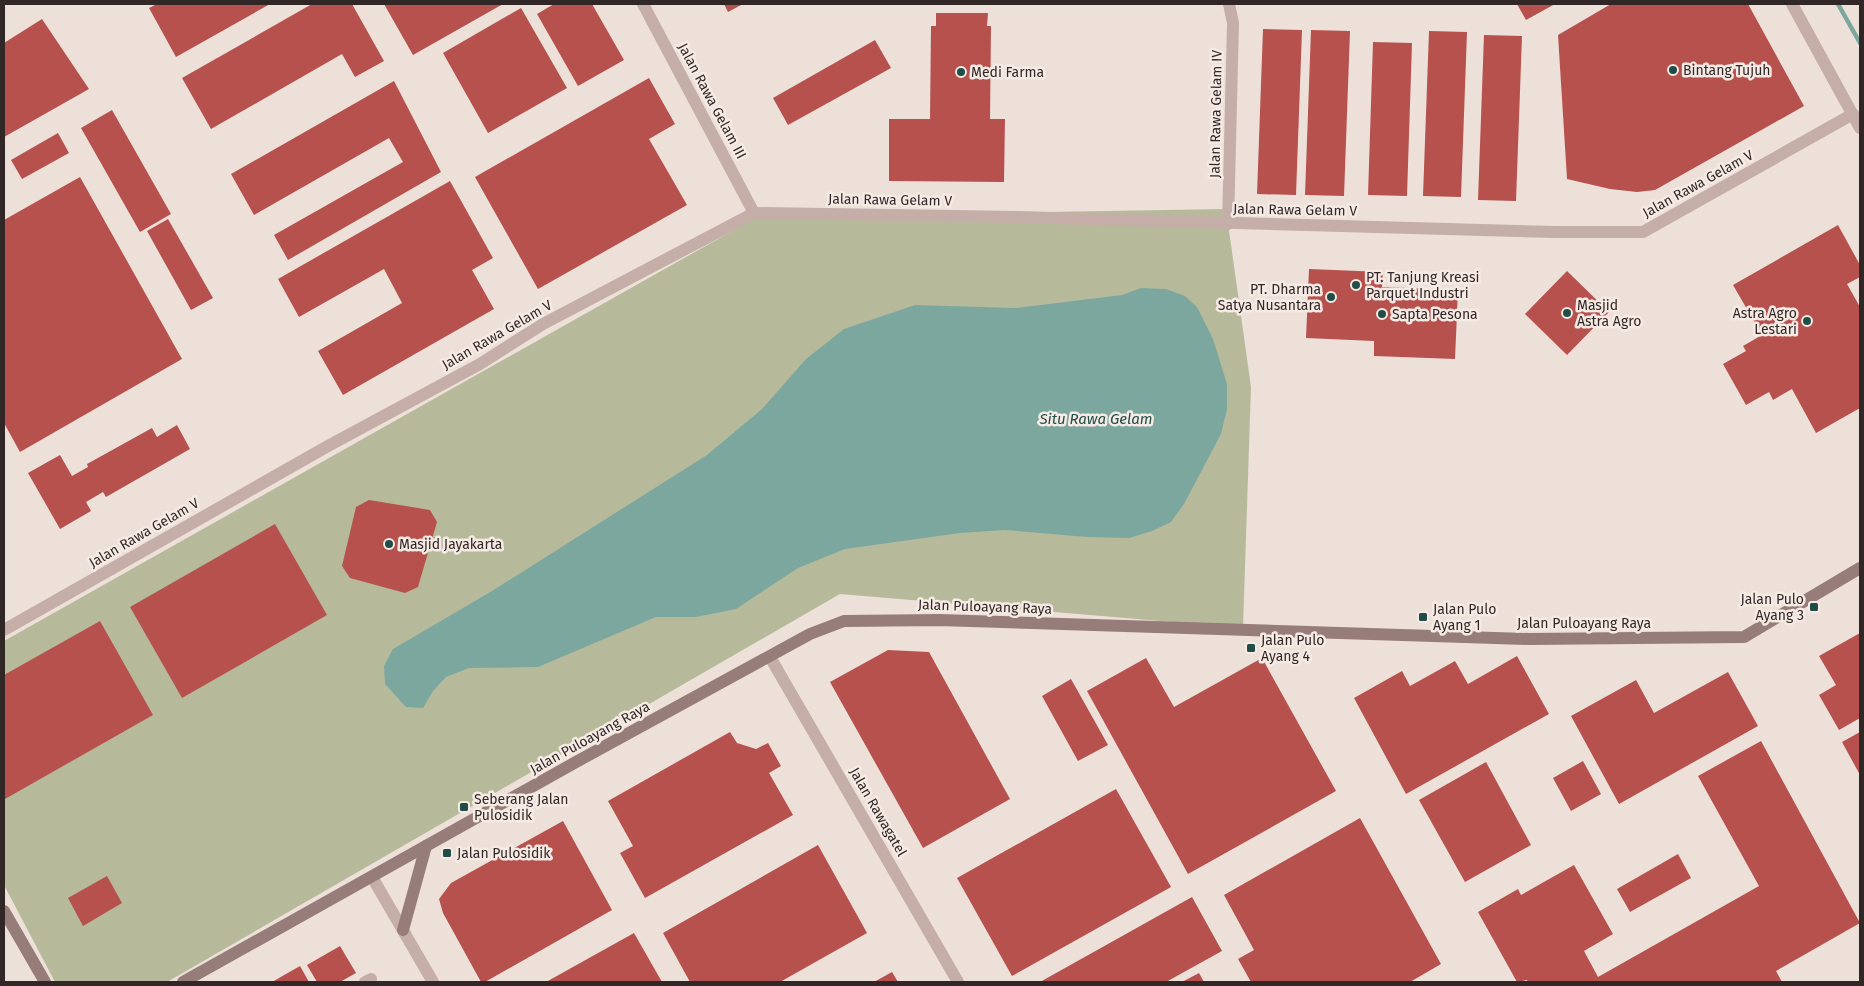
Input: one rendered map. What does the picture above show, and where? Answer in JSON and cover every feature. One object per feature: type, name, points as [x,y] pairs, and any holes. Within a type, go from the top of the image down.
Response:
[{"type":"street","name":"Jalan Rawa Gelam III","points":[[643,4],[754,213]]},
{"type":"street","name":"Jalan Rawa Gelam IV","points":[[1228,224],[1233,23],[1229,4]]},
{"type":"street","points":[[1792,4],[1860,128]]},
{"type":"street","name":"Jalan Rawa Gelam V","points":[[4,630],[333,443],[480,364],[543,324],[754,213],[1017,217],[1228,224],[1643,232],[1853,114]]},
{"type":"street","name":"Jalan Puloayang Raya","points":[[183,982],[770,657],[828,626],[844,621],[958,621],[1529,639],[1744,637],[1860,568]]},
{"type":"street","name":"Jalan Rawagatel","points":[[770,657],[958,982]]},
{"type":"street","points":[[403,930],[426,846]]},
{"type":"street","points":[[372,877],[433,982]]},
{"type":"street","points":[[4,911],[45,982]]},
{"type":"green space","points":[[1226,209],[1251,387],[1243,628],[840,594],[167,982],[55,982],[4,885],[4,641],[757,217]]},
{"type":"water","name":"Situ Rawa Gelam","points":[[1141,288],[1166,289],[1185,296],[1197,307],[1213,339],[1227,384],[1227,409],[1221,434],[1184,504],[1171,522],[1152,531],[1129,538],[1087,537],[1005,530],[960,533],[845,549],[798,568],[736,609],[696,617],[656,617],[538,667],[469,668],[446,677],[433,691],[423,708],[406,707],[385,684],[384,666],[393,649],[492,591],[707,455],[762,409],[806,359],[844,329],[915,305],[1015,308],[1122,295]]},
{"type":"building","points":[[157,4],[270,4],[176,57],[149,8]]},
{"type":"building","points":[[312,4],[352,4],[384,61],[355,77],[342,54],[211,129],[182,78]]},
{"type":"building","points":[[384,4],[503,4],[413,55]]},
{"type":"building","points":[[554,4],[592,4],[624,60],[578,86],[537,14]]},
{"type":"building","points":[[724,4],[743,4],[728,12]]},
{"type":"building","points":[[1517,4],[1555,4],[1526,20]]},
{"type":"building","name":"Bintang Tujuh","points":[[1611,4],[1748,4],[1804,106],[1655,190],[1637,192],[1610,189],[1567,179],[1558,35]]},
{"type":"building","points":[[521,8],[567,88],[488,133],[443,53]]},
{"type":"building","name":"Medi Farma","points":[[936,13],[988,13],[987,26],[991,26],[990,119],[1005,119],[1004,182],[889,181],[889,119],[930,119],[931,26],[936,26]]},
{"type":"building","points":[[42,19],[89,89],[4,137],[4,43]]},
{"type":"building","points":[[1263,29],[1302,30],[1296,195],[1257,194]]},
{"type":"building","points":[[1311,30],[1350,31],[1344,196],[1305,195]]},
{"type":"building","points":[[1429,31],[1467,32],[1461,197],[1423,196]]},
{"type":"building","points":[[1484,35],[1522,36],[1516,201],[1478,200]]},
{"type":"building","points":[[875,40],[891,68],[788,125],[773,98]]},
{"type":"building","points":[[1373,42],[1412,43],[1407,196],[1368,195]]},
{"type":"building","points":[[649,78],[675,124],[649,139],[687,205],[538,289],[475,177]]},
{"type":"building","points":[[394,81],[441,172],[288,260],[274,235],[403,162],[389,138],[254,215],[231,174]]},
{"type":"building","points":[[112,110],[171,214],[140,232],[81,128]]},
{"type":"building","points":[[58,133],[69,153],[22,179],[11,160]]},
{"type":"building","points":[[80,177],[182,359],[20,452],[4,423],[4,220]]},
{"type":"building","points":[[450,181],[493,258],[472,270],[494,309],[343,395],[318,351],[402,303],[384,269],[299,317],[278,279]]},
{"type":"building","points":[[168,219],[213,298],[191,310],[147,231]]},
{"type":"building","name":"Astra Agro Lestari","points":[[1838,225],[1860,265],[1860,277],[1847,284],[1860,307],[1860,408],[1816,433],[1792,389],[1773,400],[1769,392],[1746,405],[1723,364],[1746,351],[1743,346],[1762,335],[1733,285]]},
{"type":"building","name":"Sapta Pesona","points":[[1309,269],[1383,272],[1382,287],[1458,290],[1455,359],[1374,356],[1374,341],[1306,338]]},
{"type":"building","name":"Masjid Astra Agro","points":[[1567,271],[1609,312],[1567,355],[1525,314]]},
{"type":"building","points":[[177,425],[190,449],[106,497],[103,492],[86,502],[91,511],[60,529],[28,473],[60,455],[72,476],[88,467],[87,464],[152,428],[157,437]]},
{"type":"building","name":"Masjid Jayakarta","points":[[369,500],[430,510],[437,522],[418,587],[405,593],[350,578],[342,566],[356,507]]},
{"type":"building","points":[[275,524],[327,615],[182,698],[130,607]]},
{"type":"building","points":[[100,621],[153,715],[5,799],[4,675]]},
{"type":"building","points":[[1860,633],[1860,718],[1839,730],[1819,695],[1836,685],[1819,656]]},
{"type":"building","points":[[888,650],[929,652],[1010,799],[923,848],[830,682]]},
{"type":"building","points":[[1517,656],[1549,714],[1406,794],[1354,698],[1402,671],[1410,686],[1455,661],[1468,684]]},
{"type":"building","points":[[1146,658],[1174,707],[1262,658],[1336,791],[1188,874],[1087,691]]},
{"type":"building","points":[[1728,672],[1758,726],[1619,804],[1571,716],[1636,680],[1654,713]]},
{"type":"building","points":[[1071,679],[1108,745],[1078,761],[1042,696]]},
{"type":"building","points":[[730,732],[737,743],[756,749],[768,743],[781,766],[769,773],[793,815],[645,898],[620,853],[633,846],[608,801]]},
{"type":"building","points":[[1860,732],[1860,775],[1842,742]]},
{"type":"building","points":[[1761,741],[1860,923],[1776,971],[1782,982],[1528,982],[1527,980],[1517,982],[1478,912],[1518,889],[1521,895],[1574,865],[1613,934],[1584,951],[1598,977],[1759,886],[1698,776]]},
{"type":"building","points":[[1583,761],[1601,794],[1571,811],[1553,778]]},
{"type":"building","points":[[1486,762],[1531,845],[1465,882],[1419,800]]},
{"type":"building","points":[[1116,789],[1171,887],[1012,976],[957,878]]},
{"type":"building","points":[[1360,818],[1441,964],[1410,982],[1251,982],[1238,959],[1254,950],[1224,895]]},
{"type":"building","points":[[563,821],[612,910],[485,982],[481,982],[443,913],[439,899],[451,883]]},
{"type":"building","points":[[818,845],[867,933],[780,982],[690,982],[663,933]]},
{"type":"building","points":[[1678,854],[1691,878],[1630,912],[1617,889]]},
{"type":"building","points":[[107,876],[122,903],[83,926],[68,898]]},
{"type":"building","points":[[1192,897],[1222,951],[1166,982],[1040,982]]},
{"type":"building","points":[[634,933],[662,982],[546,982]]},
{"type":"building","points":[[340,946],[356,973],[340,982],[317,982],[307,965]]},
{"type":"building","points":[[300,966],[309,982],[272,982]]},
{"type":"building","points":[[892,972],[898,982],[874,982]]},
{"type":"building","points":[[1199,973],[1204,982],[1182,982]]},
{"type":"waterway","points":[[1838,4],[1860,43]]},
{"type":"place","name":"Bintang Tujuh","points":[[1673,70]]},
{"type":"place","name":"Medi Farma","points":[[961,72]]},
{"type":"place","name":"PT. Tanjung Kreasi Parquet Industri","points":[[1356,285]]},
{"type":"place","name":"PT. Dharma Satya Nusantara","points":[[1331,297]]},
{"type":"place","name":"Masjid Astra Agro","points":[[1567,313]]},
{"type":"place","name":"Sapta Pesona","points":[[1382,314]]},
{"type":"place","name":"Astra Agro Lestari","points":[[1807,321]]},
{"type":"place","name":"Masjid Jayakarta","points":[[389,544]]},
{"type":"place","name":"Jalan Pulo Ayang 3","points":[[1814,607]]},
{"type":"place","name":"Jalan Pulo Ayang 1","points":[[1423,617]]},
{"type":"place","name":"Jalan Pulo Ayang 4","points":[[1251,648]]},
{"type":"place","name":"Seberang Jalan Pulosidik","points":[[464,807]]},
{"type":"place","name":"Jalan Pulosidik","points":[[447,853]]}]
